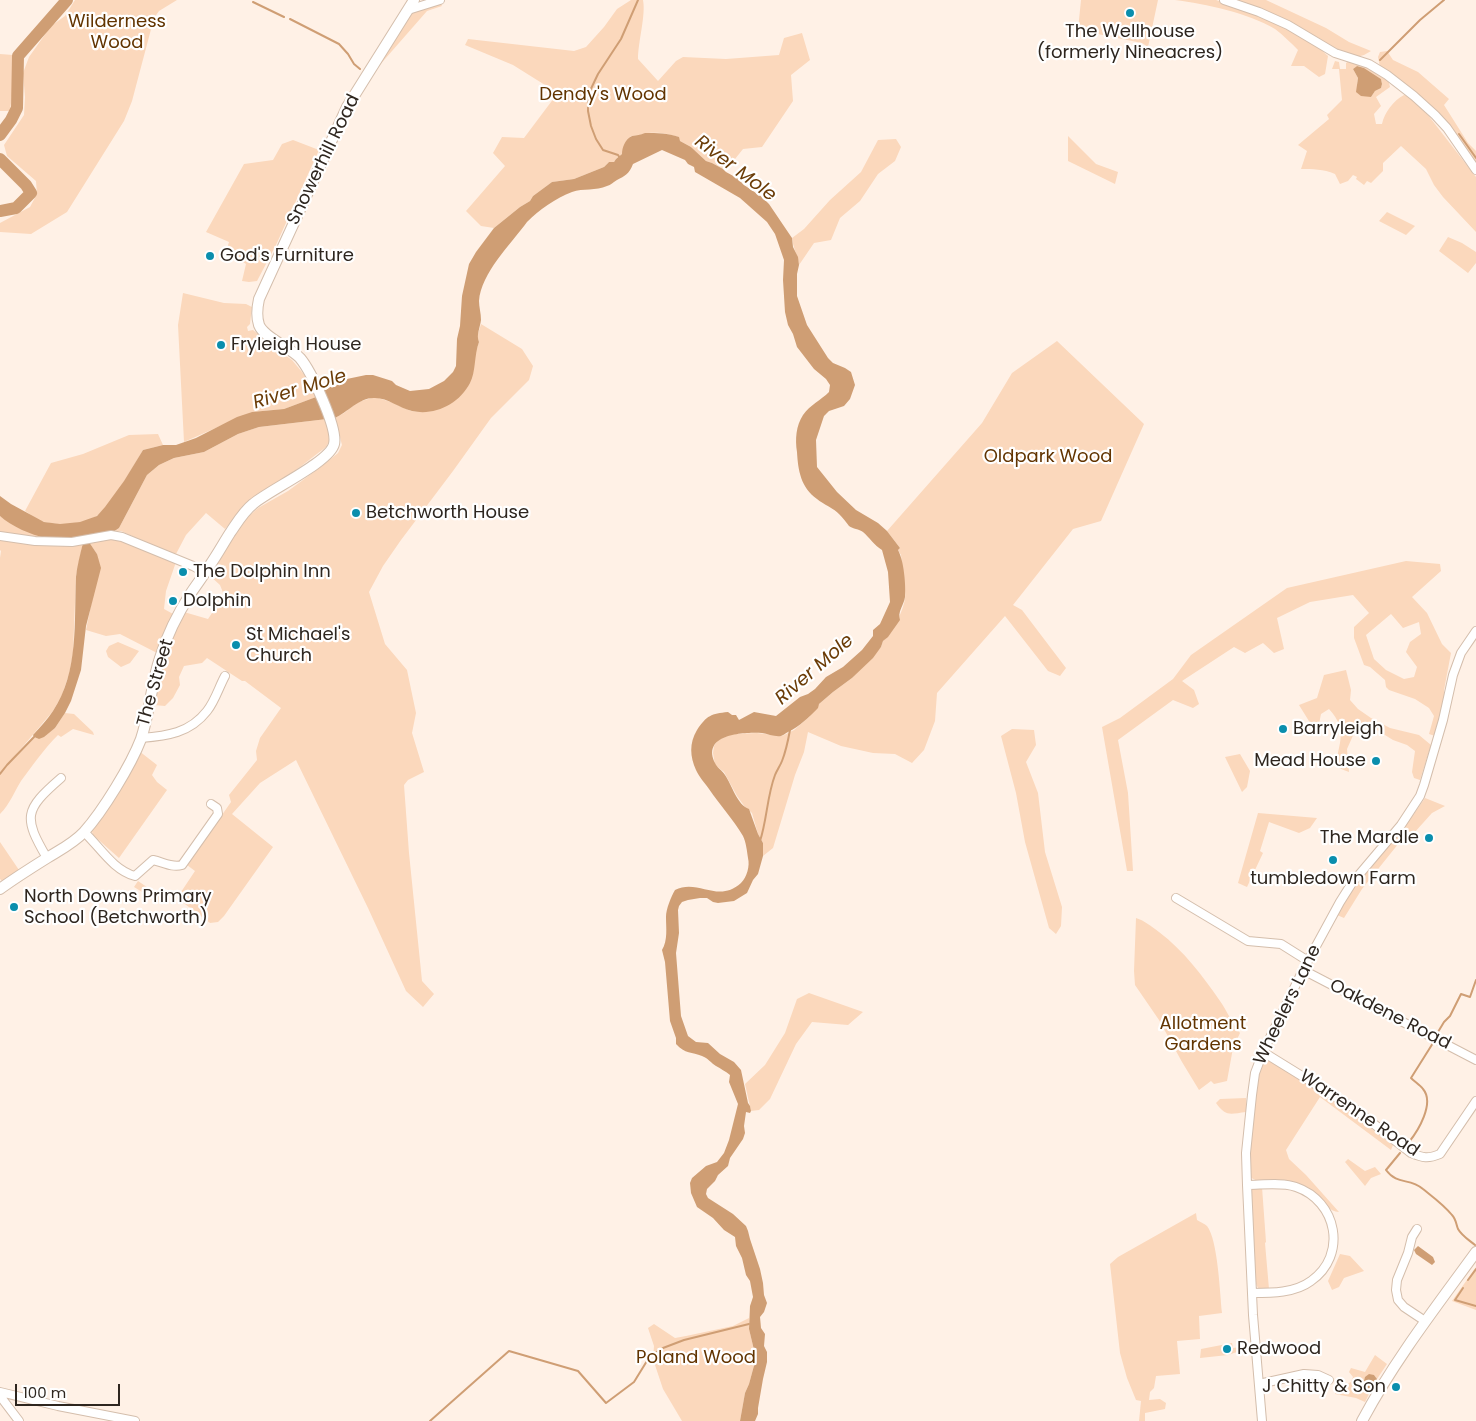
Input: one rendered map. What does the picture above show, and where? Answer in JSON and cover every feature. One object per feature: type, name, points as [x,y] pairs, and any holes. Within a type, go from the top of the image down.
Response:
[{"type":"street","name":"Snowerhill Road","points":[[332,423],[311,376],[299,357],[259,327],[257,313],[259,299],[347,107],[414,0]]},
{"type":"street","points":[[408,10],[437,0]]},
{"type":"street","points":[[1224,0],[1259,12],[1288,25],[1335,53],[1369,64],[1387,75],[1435,115],[1447,128],[1476,170]]},
{"type":"street","name":"The Street","points":[[0,889],[73,842],[96,817],[124,773],[141,738],[159,660],[166,640],[187,600],[243,514],[253,503],[269,492],[283,486],[330,452],[334,445],[335,434],[332,423]]},
{"type":"street","points":[[0,536],[35,541],[72,542],[111,535],[122,537],[193,566],[205,573]]},
{"type":"street","name":"Wheelers Lane","points":[[1262,1421],[1252,1293],[1246,1153],[1255,1073],[1263,1052],[1303,970],[1340,902],[1352,883],[1401,825],[1420,796],[1443,720],[1453,675],[1461,653],[1476,631]]},
{"type":"street","points":[[141,738],[179,732],[195,723],[208,711],[225,676]]},
{"type":"street","points":[[47,858],[34,835],[30,823],[31,815],[35,803],[60,778]]},
{"type":"street","points":[[84,832],[118,867],[127,874],[135,876],[153,860],[161,861],[174,867],[182,865],[218,814],[217,808],[211,804]]},
{"type":"street","points":[[1176,898],[1248,941],[1281,944],[1308,960]]},
{"type":"street","name":"Oakdene Road","points":[[1303,970],[1476,1060]]},
{"type":"street","name":"Warrenne Road","points":[[1263,1052],[1352,1107],[1411,1153],[1422,1158],[1430,1158],[1440,1154],[1476,1101]]},
{"type":"street","points":[[1247,1186],[1286,1185],[1304,1190],[1322,1205],[1329,1215],[1333,1230],[1331,1256],[1323,1270],[1312,1281],[1297,1289],[1252,1293]]},
{"type":"street","points":[[1417,1229],[1412,1237],[1397,1280],[1396,1290],[1398,1300],[1425,1321]]},
{"type":"street","points":[[1362,1421],[1376,1394],[1425,1321],[1476,1252]]},
{"type":"street","points":[[1259,1384],[1304,1374],[1318,1375],[1329,1380]]},
{"type":"street","points":[[0,1392],[135,1421]]},
{"type":"street","points":[[0,1396],[19,1421]]},
{"type":"green space","name":"Wilderness Wood","points":[[75,0],[177,0],[159,11],[154,18],[132,101],[124,121],[67,212],[31,234],[0,232],[0,223],[30,207],[37,194],[36,181],[7,156],[4,145],[24,115],[23,73],[29,57],[51,26],[65,16]]},
{"type":"green space","name":"Dendy's Wood","points":[[631,0],[643,0],[644,6],[638,59],[658,81],[676,61],[683,57],[726,59],[779,55],[784,38],[802,33],[810,60],[791,75],[793,101],[762,147],[743,149],[731,164],[723,169],[706,161],[691,147],[680,141],[678,137],[657,133],[631,136],[622,154],[614,162],[609,162],[604,167],[574,179],[552,182],[494,228],[481,226],[466,211],[505,166],[493,153],[502,137],[524,138],[554,98],[545,85],[513,65],[465,45],[468,39],[574,51],[586,47],[617,9]]},
{"type":"green space","points":[[1081,0],[1158,0],[1148,47],[1142,43],[1078,30]]},
{"type":"green space","points":[[1175,0],[1216,0],[1253,13],[1284,27],[1318,47],[1328,56],[1325,74],[1319,77],[1304,66],[1291,66],[1298,50],[1278,31],[1264,23],[1226,10]]},
{"type":"green space","points":[[1234,0],[1266,0],[1326,28],[1349,42],[1371,51],[1357,57],[1323,43]]},
{"type":"green space","points":[[440,3],[442,6],[427,11],[378,67],[376,66],[407,18],[417,10]]},
{"type":"green space","points":[[1387,51],[1393,60],[1418,72],[1449,99],[1444,105],[1468,143],[1476,151],[1476,164],[1448,125],[1380,67],[1378,57],[1380,52]]},
{"type":"green space","points":[[0,54],[13,55],[13,87],[10,111],[0,111]]},
{"type":"green space","points":[[1350,60],[1367,66],[1388,79],[1390,87],[1376,97],[1381,106],[1374,114],[1376,124],[1382,124],[1387,111],[1393,103],[1404,95],[1408,96],[1428,115],[1476,177],[1476,232],[1443,197],[1426,169],[1401,146],[1383,163],[1383,171],[1371,183],[1367,181],[1364,185],[1353,175],[1348,181],[1340,184],[1335,174],[1322,170],[1301,169],[1307,151],[1298,145],[1329,119],[1327,115],[1342,100],[1339,69],[1332,69],[1335,61],[1339,62],[1340,69],[1346,69],[1346,63]],"holes":[[[1357,66],[1364,68],[1381,79],[1381,88],[1375,91],[1371,97],[1357,84],[1358,78],[1353,69]]]},
{"type":"green space","points":[[1068,136],[1096,164],[1118,172],[1115,184],[1068,161]]},
{"type":"green space","points":[[896,139],[901,147],[895,161],[878,174],[860,201],[840,218],[831,240],[814,243],[799,265],[792,238],[804,229],[830,200],[861,172],[878,140]]},
{"type":"green space","points":[[293,140],[319,150],[276,245],[257,281],[242,281],[246,264],[240,260],[224,258],[229,242],[206,232],[244,164],[273,160],[282,144]]},
{"type":"green space","points":[[1387,212],[1415,226],[1406,235],[1379,221]]},
{"type":"green space","points":[[1448,237],[1476,252],[1476,263],[1468,273],[1439,251]]},
{"type":"green space","points":[[183,293],[224,303],[246,304],[252,307],[250,324],[247,327],[248,331],[253,330],[292,360],[307,378],[316,397],[284,409],[252,412],[184,442],[178,325]]},
{"type":"green space","points":[[481,324],[522,349],[533,366],[529,380],[491,418],[401,540],[383,566],[369,592],[385,644],[407,670],[416,713],[412,733],[424,772],[408,780],[404,785],[422,981],[434,994],[423,1007],[406,991],[296,760],[260,783],[232,814],[273,847],[224,916],[218,922],[210,923],[177,898],[195,871],[187,865],[231,802],[229,795],[257,760],[256,751],[260,738],[281,708],[245,681],[242,681],[207,658],[202,663],[184,666],[179,677],[180,685],[173,698],[165,706],[154,705],[165,654],[184,612],[208,619],[224,595],[220,585],[209,575],[215,571],[225,569],[226,566],[217,562],[237,527],[240,528],[258,508],[288,491],[338,453],[342,445],[335,418],[358,402],[375,397],[411,411],[424,412],[477,348],[479,342],[477,337]]},
{"type":"green space","name":"Oldpark Wood","points":[[1057,341],[1144,424],[1101,521],[1073,529],[1013,605],[1022,610],[1066,668],[1060,676],[1048,671],[1005,616],[937,693],[935,721],[924,750],[912,763],[895,754],[873,753],[841,746],[808,732],[804,752],[773,848],[763,856],[763,843],[758,834],[752,813],[737,796],[724,772],[715,765],[714,746],[718,740],[732,734],[757,733],[782,736],[794,730],[809,717],[819,704],[852,678],[881,647],[883,641],[897,622],[905,599],[901,555],[898,550],[900,548],[887,531],[982,423],[1012,373]]},
{"type":"green space","points":[[327,419],[331,438],[326,447],[247,504],[225,529],[206,513],[186,535],[176,554],[121,531],[114,532],[119,528],[147,475],[159,465],[174,458],[204,452],[238,434],[259,427]]},
{"type":"green space","points":[[158,434],[163,445],[143,450],[114,497],[101,513],[95,517],[77,523],[57,524],[35,518],[25,511],[51,463],[83,454],[129,435]]},
{"type":"green space","points":[[0,516],[25,530],[46,538],[0,533]]},
{"type":"green space","points":[[117,538],[176,562],[166,591],[164,609],[175,615],[157,653],[120,634],[106,636],[86,630],[92,600],[97,554],[89,542]]},
{"type":"green space","points":[[0,539],[83,543],[76,576],[73,654],[69,674],[62,695],[53,711],[14,757],[34,737],[39,739],[55,728],[65,713],[74,714],[94,735],[73,729],[61,737],[58,735],[43,751],[0,814],[1,551]]},
{"type":"green space","points":[[1406,561],[1440,564],[1441,571],[1412,597],[1427,613],[1442,644],[1451,653],[1444,690],[1444,703],[1435,736],[1429,734],[1434,716],[1429,708],[1415,699],[1389,690],[1386,687],[1385,680],[1370,667],[1364,665],[1354,638],[1354,627],[1369,613],[1353,595],[1310,602],[1277,618],[1284,649],[1274,653],[1263,643],[1245,653],[1234,647],[1182,681],[1194,690],[1199,704],[1193,708],[1173,700],[1118,740],[1128,793],[1133,871],[1127,871],[1102,727],[1120,718],[1173,679],[1191,655],[1287,588]],"holes":[[[1391,614],[1403,628],[1419,622],[1421,634],[1410,642],[1406,652],[1417,667],[1414,677],[1404,679],[1386,670],[1374,659],[1366,635]]]},
{"type":"green space","points":[[118,642],[139,651],[130,663],[121,667],[108,657],[106,651],[109,646]]},
{"type":"green space","points":[[1346,670],[1351,690],[1350,700],[1358,709],[1390,728],[1419,735],[1431,745],[1420,780],[1414,778],[1412,772],[1415,751],[1407,745],[1393,740],[1372,727],[1359,722],[1347,749],[1349,772],[1336,767],[1341,730],[1335,717],[1329,709],[1321,714],[1319,724],[1312,726],[1299,705],[1317,698],[1324,675]]},
{"type":"green space","points":[[1012,729],[1034,730],[1036,745],[1026,762],[1038,793],[1045,852],[1062,907],[1061,926],[1056,934],[1049,928],[1025,842],[1016,793],[1001,736]]},
{"type":"green space","points":[[139,751],[157,765],[152,775],[167,790],[119,858],[93,835],[91,828]]},
{"type":"green space","points":[[1240,754],[1250,771],[1247,787],[1242,792],[1225,757]]},
{"type":"green space","points":[[1425,798],[1445,806],[1432,813],[1414,833],[1407,831],[1404,828]]},
{"type":"green space","points":[[1258,813],[1317,818],[1310,828],[1299,833],[1269,822],[1260,851],[1263,853],[1247,887],[1238,883]]},
{"type":"green space","points":[[1399,835],[1403,838],[1362,889],[1344,918],[1337,915],[1354,885],[1396,836]]},
{"type":"green space","points":[[0,842],[19,870],[3,882],[0,879]]},
{"type":"green space","points":[[138,881],[163,898],[160,903],[134,887]]},
{"type":"green space","name":"Allotment Gardens","points":[[1136,918],[1159,932],[1185,955],[1223,1005],[1240,1033],[1233,1048],[1227,1081],[1214,1084],[1211,1081],[1199,1090],[1159,1020],[1135,985]]},
{"type":"green space","points":[[809,993],[863,1012],[848,1025],[812,1022],[796,1044],[770,1099],[759,1110],[751,1111],[745,1084],[765,1065],[785,1033],[797,999]]},
{"type":"green space","points":[[1271,1060],[1323,1092],[1393,1145],[1391,1150],[1320,1097],[1286,1150],[1289,1159],[1339,1212],[1330,1209],[1316,1193],[1300,1184],[1291,1181],[1267,1182],[1250,1177],[1249,1150],[1258,1074],[1262,1062]]},
{"type":"green space","points":[[1246,1098],[1246,1112],[1229,1114],[1223,1111],[1216,1103],[1220,1099]]},
{"type":"green space","points":[[1348,1159],[1365,1171],[1375,1167],[1381,1174],[1371,1178],[1365,1186],[1345,1162]]},
{"type":"green space","points":[[1262,1187],[1269,1289],[1263,1290],[1258,1288],[1255,1282],[1249,1191],[1251,1188]]},
{"type":"green space","points":[[1196,1213],[1197,1220],[1207,1226],[1214,1243],[1222,1313],[1199,1316],[1200,1339],[1177,1341],[1180,1374],[1156,1376],[1154,1388],[1150,1392],[1149,1400],[1160,1399],[1166,1403],[1165,1409],[1145,1413],[1145,1421],[1139,1421],[1141,1401],[1136,1400],[1120,1353],[1110,1264],[1118,1257]]},
{"type":"green space","points":[[1340,1254],[1350,1256],[1364,1271],[1344,1278],[1339,1287],[1332,1290],[1328,1281]]},
{"type":"green space","points":[[1476,1267],[1476,1310],[1452,1301]]},
{"type":"green space","name":"Poland Wood","points":[[749,1318],[755,1362],[745,1393],[740,1421],[682,1421],[663,1389],[653,1359],[654,1346],[648,1328],[654,1324],[675,1338],[733,1326]]},
{"type":"green space","points":[[1232,1343],[1233,1348],[1240,1347],[1240,1351],[1228,1355],[1200,1358],[1201,1349]]},
{"type":"green space","points":[[1375,1355],[1387,1364],[1377,1379],[1374,1375],[1363,1385],[1365,1389],[1371,1390],[1365,1402],[1356,1398],[1335,1394],[1335,1389],[1351,1382],[1353,1377],[1349,1372],[1351,1368],[1365,1372]]},
{"type":"shaded area","points":[[1357,66],[1364,68],[1381,79],[1381,88],[1375,91],[1371,97],[1361,96],[1356,92],[1358,78],[1353,69]]},
{"type":"shaded area","points":[[645,133],[667,134],[679,137],[680,141],[691,147],[706,161],[737,178],[769,204],[792,238],[799,265],[797,296],[807,325],[828,358],[833,363],[851,372],[855,385],[850,399],[844,406],[829,411],[824,416],[816,440],[817,467],[837,492],[856,510],[878,523],[887,531],[900,548],[898,550],[902,560],[905,580],[905,597],[899,614],[900,620],[883,641],[881,647],[873,658],[852,678],[819,704],[818,708],[804,722],[782,736],[762,733],[736,734],[719,740],[714,746],[712,753],[716,765],[725,775],[741,803],[749,809],[763,843],[763,856],[758,874],[747,893],[734,901],[718,903],[707,898],[688,900],[682,902],[678,910],[679,933],[676,953],[681,1016],[688,1036],[696,1042],[708,1043],[720,1054],[734,1062],[741,1070],[751,1111],[750,1113],[746,1112],[743,1139],[730,1158],[728,1166],[707,1189],[706,1194],[708,1198],[733,1214],[746,1226],[760,1269],[767,1303],[760,1317],[761,1328],[765,1334],[764,1346],[767,1352],[767,1362],[758,1414],[755,1421],[740,1421],[745,1393],[755,1362],[749,1329],[750,1306],[753,1297],[750,1281],[736,1246],[735,1237],[697,1207],[691,1193],[690,1183],[692,1178],[706,1166],[717,1162],[724,1153],[738,1104],[729,1082],[730,1075],[704,1057],[686,1051],[676,1044],[676,1038],[670,1021],[665,962],[662,950],[666,938],[667,910],[675,890],[683,887],[716,891],[733,889],[743,881],[748,868],[749,861],[743,836],[697,773],[692,760],[691,750],[694,735],[710,716],[728,712],[736,715],[739,720],[754,712],[776,716],[800,697],[815,689],[826,677],[843,667],[862,650],[873,636],[873,630],[880,624],[890,602],[888,572],[882,550],[863,532],[849,526],[837,512],[812,495],[801,478],[796,442],[799,424],[806,411],[829,392],[830,385],[814,369],[797,347],[788,325],[785,312],[783,280],[784,260],[775,234],[767,222],[740,198],[695,172],[694,167],[685,160],[662,150],[633,164],[626,174],[610,185],[603,188],[576,191],[566,195],[548,205],[527,222],[498,259],[485,280],[479,301],[481,320],[473,374],[470,383],[460,397],[446,407],[429,412],[412,411],[380,398],[370,398],[359,402],[335,418],[323,390],[335,387],[342,380],[366,375],[373,375],[392,381],[396,385],[410,391],[429,389],[444,381],[456,366],[462,296],[469,264],[494,228],[552,182],[574,179],[604,167],[609,162],[614,162],[622,154],[623,146],[627,139]]},
{"type":"shaded area","points":[[316,397],[327,419],[259,427],[238,434],[204,452],[174,458],[159,465],[147,475],[119,528],[113,531],[84,538],[46,538],[22,530],[0,516],[0,496],[44,522],[60,524],[80,522],[97,516],[124,481],[143,450],[163,445],[176,445],[196,438],[237,417],[252,412],[284,409]]},
{"type":"shaded area","points":[[89,542],[97,554],[101,568],[86,626],[81,670],[65,713],[55,728],[39,739],[33,735],[53,711],[67,680],[74,646],[77,569],[83,543]]},
{"type":"shaded area","points":[[1418,1246],[1433,1257],[1435,1262],[1432,1265],[1416,1254],[1414,1250]]},
{"type":"shaded area","points":[[1369,1374],[1374,1375],[1377,1379],[1371,1390],[1364,1388],[1363,1385],[1365,1377]]},
{"type":"waterway","name":"River Mole","points":[[0,135],[17,108],[18,56],[67,0]]},
{"type":"waterway","points":[[620,158],[618,155],[603,150],[596,139],[588,111],[588,95],[598,74],[621,39],[638,0]]},
{"type":"waterway","points":[[1380,60],[1420,20],[1444,0]]},
{"type":"waterway","points":[[253,2],[284,17]]},
{"type":"waterway","points":[[290,19],[339,44],[360,69]]},
{"type":"waterway","points":[[1459,134],[1476,158]]},
{"type":"waterway","name":"River Mole","points":[[0,159],[26,185],[31,193],[16,208],[0,211]]},
{"type":"waterway","points":[[760,841],[772,783],[787,746],[790,730]]},
{"type":"waterway","points":[[0,774],[34,737]]},
{"type":"waterway","points":[[1438,1032],[1450,1016],[1461,994],[1470,997],[1476,980]]},
{"type":"waterway","points":[[1409,1142],[1421,1124],[1427,1102],[1423,1089],[1411,1078],[1433,1043]]},
{"type":"waterway","points":[[1400,1153],[1386,1170],[1390,1175],[1399,1180],[1418,1185],[1438,1201],[1453,1217],[1462,1234],[1475,1245]]},
{"type":"waterway","points":[[1468,1280],[1476,1269]]},
{"type":"waterway","points":[[1463,1288],[1455,1300],[1476,1306]]},
{"type":"waterway","points":[[430,1421],[509,1351],[578,1371],[606,1403],[634,1382],[650,1356],[663,1348],[684,1340],[749,1324]]},
{"type":"place","name":"The Wellhouse (formerly Nineacres)","points":[[1130,13]]},
{"type":"place","name":"God's Furniture","points":[[210,256]]},
{"type":"place","name":"Fryleigh House","points":[[221,345]]},
{"type":"place","name":"Betchworth House","points":[[356,513]]},
{"type":"place","name":"The Dolphin Inn","points":[[183,572]]},
{"type":"place","name":"Dolphin","points":[[173,601]]},
{"type":"place","name":"St Michael's Church","points":[[236,645]]},
{"type":"place","name":"Barryleigh","points":[[1283,729]]},
{"type":"place","name":"Mead House","points":[[1376,761]]},
{"type":"place","name":"The Mardle","points":[[1429,838]]},
{"type":"place","name":"tumbledown Farm","points":[[1333,860]]},
{"type":"place","name":"North Downs Primary School (Betchworth)","points":[[14,907]]},
{"type":"place","name":"Redwood","points":[[1227,1349]]},
{"type":"place","name":"J Chitty & Son","points":[[1396,1387]]}]
